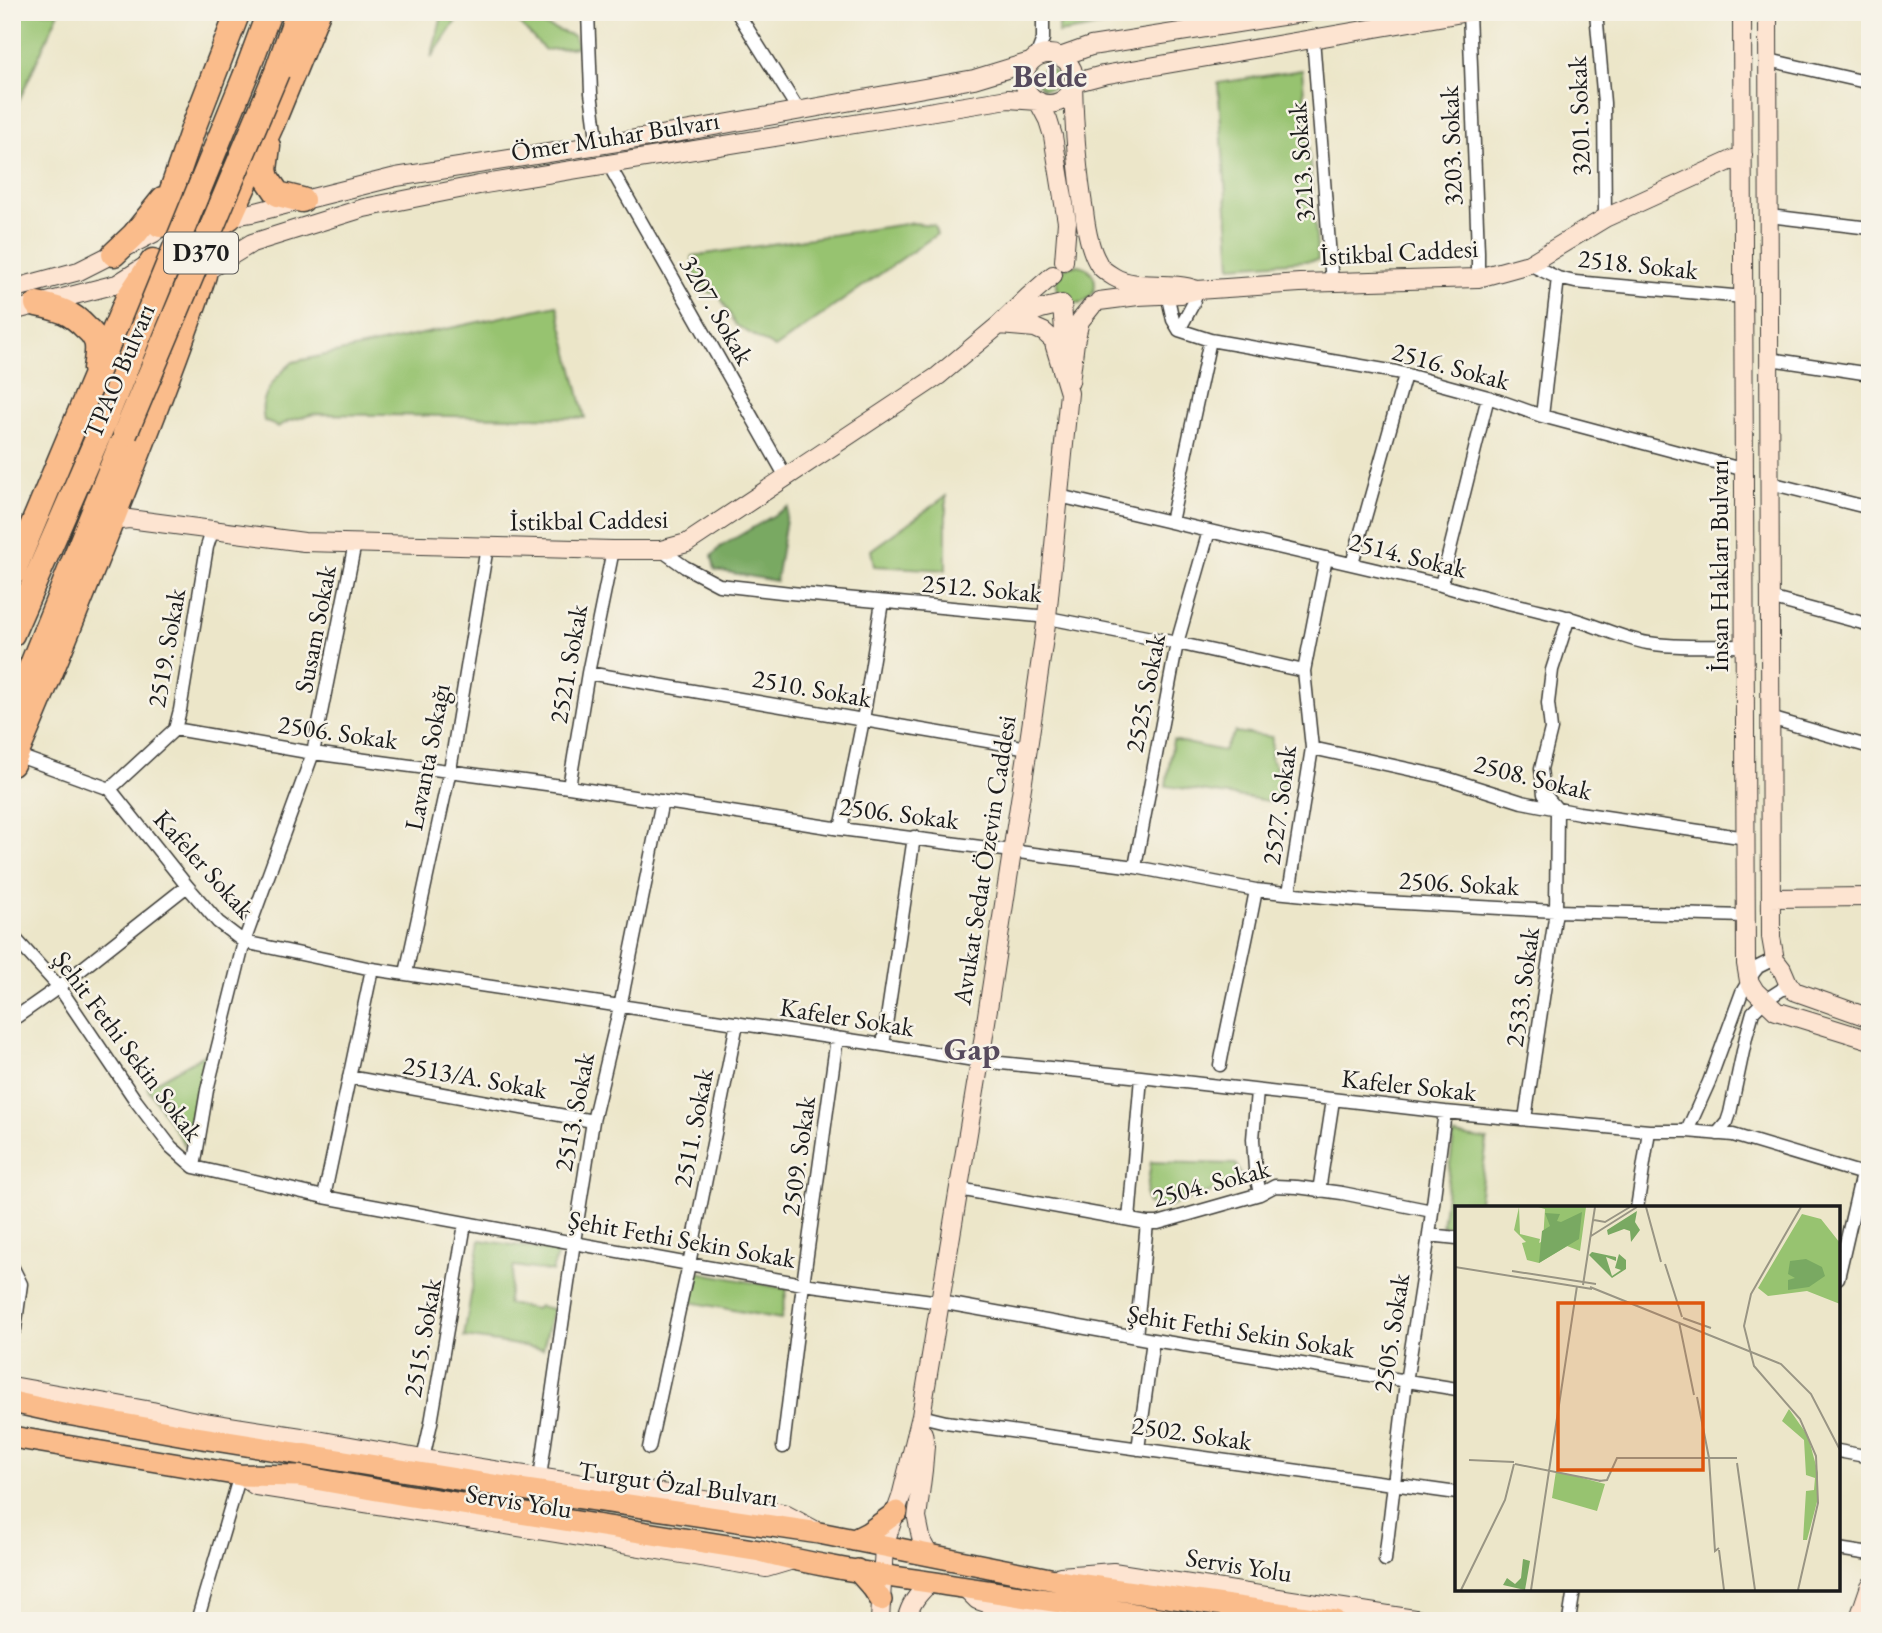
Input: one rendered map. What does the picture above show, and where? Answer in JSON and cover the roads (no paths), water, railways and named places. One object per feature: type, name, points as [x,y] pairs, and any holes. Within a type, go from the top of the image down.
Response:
[{"type":"highway","points":[[238,12],[151,242],[153,261],[163,274],[173,280],[194,280],[207,271],[215,258],[215,223],[271,124],[318,12]]},
{"type":"highway","name":"TPAO Bulvarı","points":[[12,634],[99,435],[269,12]]},
{"type":"highway","name":"TPAO Bulvarı","points":[[12,714],[276,72],[298,12]]},
{"type":"highway","points":[[271,124],[265,170],[267,178],[278,194],[302,200]]},
{"type":"highway","points":[[114,254],[142,225],[173,184]]},
{"type":"highway","points":[[157,229],[170,218],[181,215],[215,223]]},
{"type":"highway","name":"TPAO Bulvarı","points":[[12,574],[127,300],[153,261]]},
{"type":"highway","name":"TPAO Bulvarı","points":[[14,759],[112,521],[207,271]]},
{"type":"highway","points":[[37,304],[66,311],[90,332],[96,342],[97,353],[94,382]]},
{"type":"main road","name":"Turgut Özal Bulvarı","points":[[12,1402],[209,1439],[884,1545],[1043,1578],[1145,1585],[1335,1621]]},
{"type":"main road","name":"Turgut Özal Bulvarı","points":[[12,1437],[240,1475],[298,1476],[760,1551],[793,1560],[1139,1618],[1176,1621]]},
{"type":"main road","points":[[854,1540],[869,1533],[897,1512]]},
{"type":"main road","points":[[857,1570],[873,1587],[880,1611]]},
{"type":"main road","points":[[1139,1618],[1145,1585]]},
{"type":"street","points":[[587,12],[591,93],[598,146]]},
{"type":"street","points":[[737,12],[799,111]]},
{"type":"street","points":[[1059,57],[1091,46],[1305,12]]},
{"type":"street","points":[[1038,101],[1060,101],[1073,83],[1103,75],[1469,12]]},
{"type":"street","name":"3203. Sokak","points":[[1469,12],[1478,278]]},
{"type":"street","name":"3201. Sokak","points":[[1596,12],[1604,103],[1605,218]]},
{"type":"street","name":"İnsan Hakları Bulvarı","points":[[1742,12],[1746,964],[1749,981]]},
{"type":"street","name":"İnsan Hakları Bulvarı","points":[[1768,12],[1771,937],[1774,960],[1794,991],[1870,1018]]},
{"type":"street","points":[[1044,13],[1043,39],[1024,76],[1024,84],[1027,91],[1038,101],[1048,120],[1068,222],[1053,291],[1062,304],[1077,310],[1138,296],[1181,294],[1197,290]]},
{"type":"street","name":"3213. Sokak","points":[[1313,38],[1332,284]]},
{"type":"street","points":[[1033,60],[1044,54],[1059,57],[1066,61],[1073,75],[1074,130],[1080,187],[1087,233],[1098,265],[1103,271],[1105,286],[1095,304]]},
{"type":"street","name":"Ömer Muhar Bulvarı","points":[[215,223],[396,177],[598,146],[974,79],[1033,60]]},
{"type":"street","points":[[1769,60],[1870,83]]},
{"type":"street","name":"Ömer Muhar Bulvarı","points":[[207,271],[253,243],[363,208],[479,185],[1009,99],[1038,101]]},
{"type":"street","name":"İstikbal Caddesi","points":[[1197,290],[1478,278],[1529,264],[1605,218],[1743,155]]},
{"type":"street","name":"3207. Sokak","points":[[609,165],[786,477]]},
{"type":"street","points":[[1769,216],[1870,228]]},
{"type":"street","points":[[12,289],[79,271],[157,229]]},
{"type":"street","points":[[999,325],[1070,257],[1085,257],[1114,277],[1131,283],[1185,285],[1197,290]]},
{"type":"street","points":[[12,311],[117,284],[153,261]]},
{"type":"street","name":"2518. Sokak","points":[[1529,264],[1558,278],[1575,282],[1744,297]]},
{"type":"street","points":[[1542,416],[1558,278]]},
{"type":"street","points":[[1179,330],[1197,290]]},
{"type":"street","points":[[1167,294],[1173,320],[1179,330]]},
{"type":"street","points":[[999,325],[1062,304]]},
{"type":"street","name":"Avukat Sedat Özevin Caddesi","points":[[1062,304],[1069,393]]},
{"type":"street","name":"Avukat Sedat Özevin Caddesi","points":[[922,1416],[980,1061],[1047,617],[1075,342],[1080,321],[1095,304]]},
{"type":"street","points":[[999,325],[1035,328],[1053,340],[1069,393]]},
{"type":"street","name":"İstikbal Caddesi","points":[[112,521],[129,519],[304,542],[661,550],[687,543],[938,376],[999,325]]},
{"type":"street","name":"2516. Sokak","points":[[1179,330],[1210,340],[1405,375],[1488,397],[1542,416],[1745,470]]},
{"type":"street","points":[[1171,522],[1210,340]]},
{"type":"street","points":[[1769,359],[1870,374]]},
{"type":"street","points":[[1352,564],[1405,375]]},
{"type":"street","points":[[1441,585],[1488,397]]},
{"type":"street","points":[[1770,483],[1870,508]]},
{"type":"street","name":"2514. Sokak","points":[[1059,496],[1441,585],[1569,617],[1647,642],[1682,646],[1745,646]]},
{"type":"street","name":"2519. Sokak","points":[[110,789],[175,729],[207,547],[213,529]]},
{"type":"street","name":"2525. Sokak","points":[[1135,867],[1177,643],[1209,530]]},
{"type":"street","name":"Susam Sokak","points":[[194,1167],[207,1090],[244,942],[313,752],[355,544]]},
{"type":"street","name":"Lavanta Sokağı","points":[[406,973],[450,771],[487,547]]},
{"type":"street","name":"2521. Sokak","points":[[569,787],[588,673],[613,550]]},
{"type":"street","name":"2512. Sokak","points":[[661,550],[685,567],[719,584],[1047,617],[1304,671]]},
{"type":"street","name":"2527. Sokak","points":[[1289,893],[1312,748],[1304,671],[1326,558]]},
{"type":"street","points":[[1770,598],[1870,625]]},
{"type":"street","points":[[841,829],[863,720],[882,602]]},
{"type":"street","name":"2533. Sokak","points":[[1525,1119],[1556,911],[1557,809],[1544,794],[1541,769],[1551,729],[1548,703],[1552,670],[1569,617]]},
{"type":"street","name":"2510. Sokak","points":[[588,673],[1028,748]]},
{"type":"street","points":[[1770,718],[1870,747]]},
{"type":"street","name":"2506. Sokak","points":[[175,729],[313,752],[569,787],[841,829],[1135,867],[1256,890],[1366,901],[1556,911],[1746,916]]},
{"type":"street","name":"2508. Sokak","points":[[1312,748],[1440,776],[1522,802],[1746,838]]},
{"type":"street","points":[[14,759],[110,789]]},
{"type":"street","name":"Kafeler Sokak","points":[[110,789],[218,922],[244,942],[372,969],[980,1061],[1445,1112],[1649,1131],[1733,1135],[1866,1175]]},
{"type":"street","name":"2513. Sokak","points":[[540,1477],[593,1121],[620,1007],[662,801]]},
{"type":"street","points":[[883,1045],[914,838]]},
{"type":"street","points":[[12,1020],[187,886]]},
{"type":"street","name":"2527. Sokak","points":[[1220,1065],[1256,890]]},
{"type":"street","points":[[1771,898],[1870,897]]},
{"type":"street","name":"Şehit Fethi Sekin Sokak","points":[[12,935],[58,987],[171,1147],[194,1167],[324,1197],[803,1284],[940,1303],[1455,1389]]},
{"type":"street","points":[[1687,1131],[1709,1082],[1735,1008],[1758,967],[1774,960]]},
{"type":"street","points":[[324,1197],[372,969]]},
{"type":"street","points":[[1749,981],[1764,1001],[1776,1011],[1870,1040]]},
{"type":"street","points":[[1717,1134],[1727,1122],[1753,1012],[1788,983]]},
{"type":"street","name":"2511. Sokak","points":[[649,1448],[690,1264],[737,1023]]},
{"type":"street","name":"2509. Sokak","points":[[783,1447],[837,1038]]},
{"type":"street","name":"2513/A. Sokak","points":[[349,1077],[593,1121]]},
{"type":"street","points":[[1129,1220],[1142,1077]]},
{"type":"street","points":[[1257,1091],[1253,1139],[1260,1194]]},
{"type":"street","points":[[1319,1191],[1333,1100]]},
{"type":"street","name":"2505. Sokak","points":[[1385,1560],[1406,1382],[1445,1112]]},
{"type":"street","points":[[1637,1206],[1649,1131]]},
{"type":"street","points":[[1840,1271],[1866,1175]]},
{"type":"street","name":"2504. Sokak","points":[[959,1189],[1147,1223],[1158,1223],[1260,1194],[1275,1186],[1342,1193],[1432,1211]]},
{"type":"street","points":[[1136,1337],[1147,1223]]},
{"type":"street","name":"2515. Sokak","points":[[423,1459],[466,1224]]},
{"type":"street","points":[[1429,1235],[1455,1238]]},
{"type":"street","points":[[12,1266],[21,1284],[15,1329]]},
{"type":"street","points":[[1138,1448],[1153,1340]]},
{"type":"street","points":[[12,1386],[191,1420],[423,1459],[783,1513],[819,1534]]},
{"type":"street","points":[[880,1611],[884,1545],[897,1512],[922,1416]]},
{"type":"street","points":[[922,1416],[925,1446],[917,1518],[922,1542],[929,1555]]},
{"type":"street","name":"2502. Sokak","points":[[922,1416],[946,1422],[1455,1493]]},
{"type":"street","points":[[1840,1451],[1870,1457]]},
{"type":"street","points":[[197,1621],[240,1475]]},
{"type":"street","points":[[1840,1549],[1870,1554]]},
{"type":"street","points":[[906,1621],[910,1605],[918,1593],[930,1583]]},
{"type":"street","name":"Servis Yolu","points":[[1145,1585],[1426,1621]]},
{"type":"street","points":[[1858,1621],[1870,1587]]},
{"type":"street","points":[[965,1588],[977,1600],[1004,1609],[1095,1621]]},
{"type":"street","points":[[1569,1621],[1574,1591]]},
{"type":"district","name":"Belde","points":[[1050,75]]},
{"type":"district","name":"Gap","points":[[972,1048]]}]
